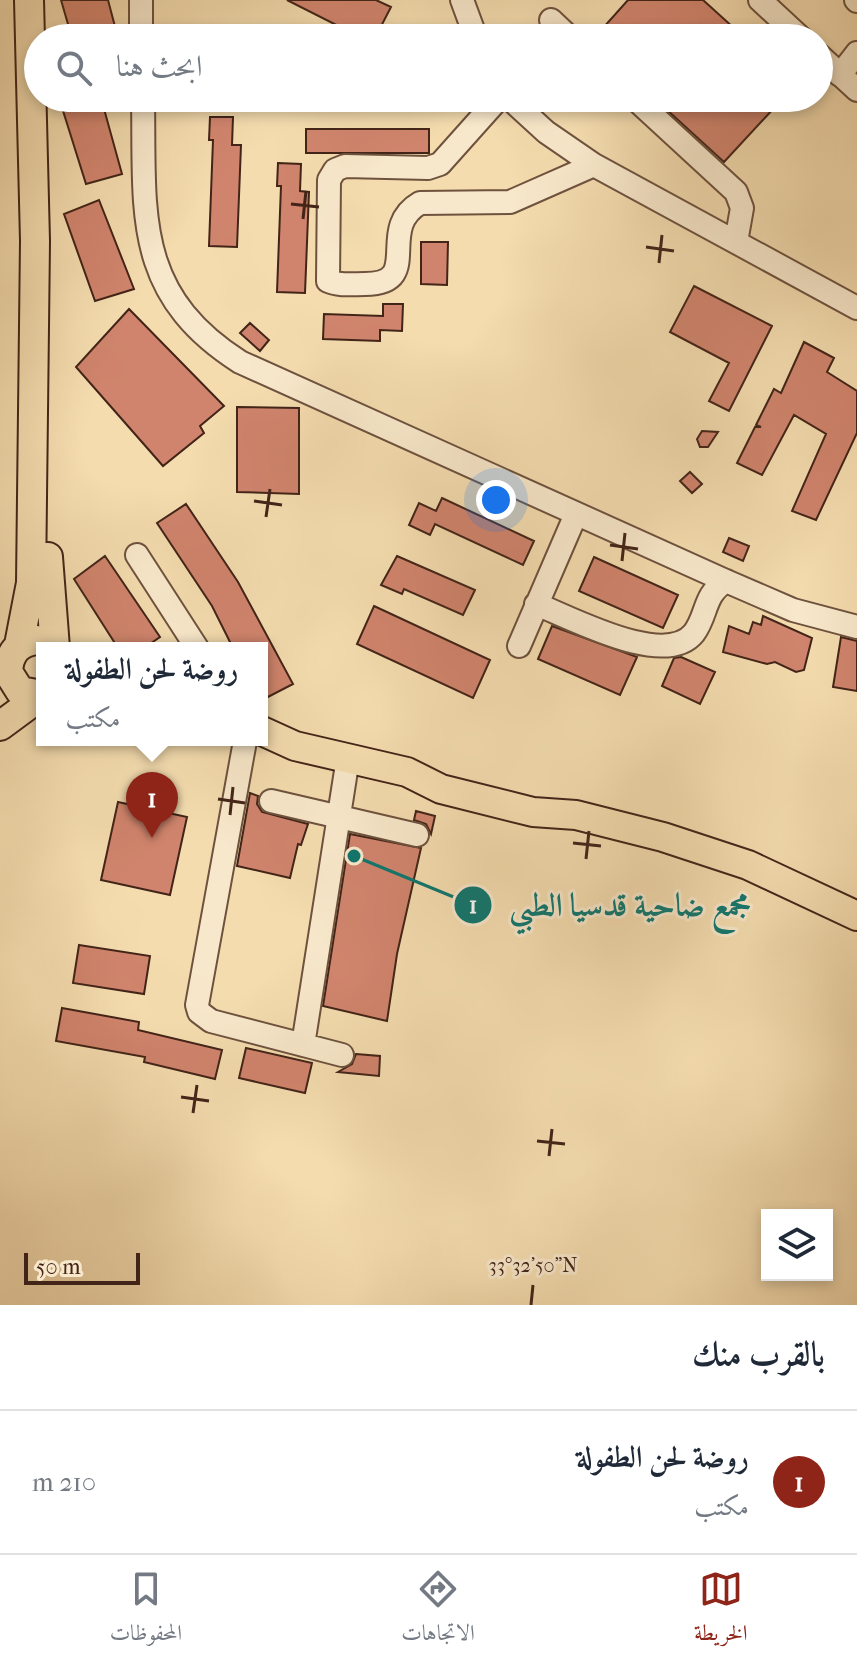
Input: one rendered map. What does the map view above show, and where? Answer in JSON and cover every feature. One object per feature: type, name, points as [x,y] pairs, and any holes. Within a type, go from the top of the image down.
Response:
[{"type":"main road","points":[[29,0],[30,24]]},
{"type":"main road","points":[[44,0],[45,24]]},
{"type":"main road","points":[[32,112],[35,241],[31,583],[19,645],[12,653],[4,680],[20,691],[36,694]]},
{"type":"main road","points":[[46,112],[49,242],[45,507],[54,642]]},
{"type":"main road","points":[[19,645],[38,640],[42,642]]},
{"type":"main road","points":[[0,726],[36,699]]},
{"type":"main road","points":[[268,734],[295,746],[407,772],[441,789],[533,812],[576,815],[706,850],[789,882],[857,916]]},
{"type":"main road","points":[[266,746],[295,746]]},
{"type":"street","points":[[141,0],[141,24]]},
{"type":"street","points":[[760,0],[786,24]]},
{"type":"street","points":[[465,3],[472,24]]},
{"type":"street","points":[[551,20],[555,24]]},
{"type":"street","points":[[840,75],[857,53]]},
{"type":"street","points":[[833,68],[857,90]]},
{"type":"street","points":[[144,112],[151,252],[165,288],[185,318],[202,335],[240,362],[726,581],[793,610],[857,627]]},
{"type":"street","points":[[486,112],[440,164],[428,168],[345,166],[335,170],[329,180],[328,281],[382,284],[390,280],[395,272],[402,220],[420,203],[510,202],[594,165]]},
{"type":"street","points":[[524,112],[546,132],[594,165],[857,308]]},
{"type":"street","points":[[649,112],[736,192],[742,208],[736,242]]},
{"type":"street","points":[[519,646],[576,514]]},
{"type":"street","points":[[137,555],[193,642]]},
{"type":"street","points":[[536,604],[643,645],[666,648],[688,639],[696,630],[709,594],[726,581]]},
{"type":"street","points":[[242,746],[197,1005],[204,1018],[211,1021],[342,1055]]},
{"type":"street","points":[[303,1045],[348,758]]},
{"type":"street","points":[[271,801],[417,835]]},
{"type":"building","points":[[61,0],[108,0],[114,24],[68,24]]},
{"type":"building","points":[[287,0],[376,0],[391,7],[382,24],[334,24]]},
{"type":"building","points":[[628,0],[703,0],[730,24],[607,24]]},
{"type":"building","points":[[63,112],[105,112],[122,174],[86,184]]},
{"type":"building","points":[[669,112],[770,112],[724,162]]},
{"type":"building","points":[[210,117],[233,117],[232,145],[241,145],[237,247],[209,246],[213,140],[209,140]]},
{"type":"building","points":[[306,129],[429,129],[429,153],[306,153]]},
{"type":"building","points":[[278,163],[301,164],[300,191],[309,192],[305,293],[277,292],[281,186],[277,186]]},
{"type":"building","points":[[99,200],[134,289],[95,301],[64,214]]},
{"type":"building","points":[[421,242],[448,242],[447,285],[421,284]]},
{"type":"building","points":[[694,286],[772,326],[729,411],[709,401],[729,363],[670,332]]},
{"type":"building","points":[[383,304],[403,304],[402,331],[380,330],[380,341],[323,339],[324,314],[383,316]]},
{"type":"building","points":[[129,309],[224,406],[200,426],[204,433],[163,466],[76,367]]},
{"type":"building","points":[[250,323],[269,340],[260,351],[240,333]]},
{"type":"building","points":[[804,342],[834,358],[827,372],[857,391],[857,433],[816,520],[792,511],[826,434],[794,415],[762,475],[737,463],[755,427],[761,427],[756,425],[774,389],[781,393]]},
{"type":"building","points":[[237,407],[299,408],[299,494],[237,492]]},
{"type":"building","points":[[702,431],[718,432],[708,447],[700,447],[697,439]]},
{"type":"building","points":[[690,472],[702,484],[692,493],[680,481]]},
{"type":"building","points":[[442,498],[534,541],[523,565],[435,524],[430,535],[409,525],[419,503],[436,511]]},
{"type":"building","points":[[186,504],[238,582],[293,684],[268,697],[268,642],[230,642],[212,606],[157,523]]},
{"type":"building","points":[[729,538],[749,546],[743,561],[723,552]]},
{"type":"building","points":[[105,556],[160,637],[153,642],[114,642],[74,579]]},
{"type":"building","points":[[397,556],[475,590],[463,615],[404,589],[402,594],[381,585]]},
{"type":"building","points":[[594,557],[678,595],[663,628],[579,591]]},
{"type":"building","points":[[374,606],[490,660],[473,698],[357,644]]},
{"type":"building","points":[[763,616],[812,638],[804,670],[796,672],[775,662],[767,664],[723,652],[729,626],[749,634],[753,622],[761,625]]},
{"type":"building","points":[[552,626],[637,657],[620,695],[538,659]]},
{"type":"building","points":[[841,637],[857,641],[857,691],[833,687]]},
{"type":"building","points":[[681,657],[715,672],[700,704],[662,686],[674,658]]},
{"type":"building","points":[[250,793],[258,796],[257,804],[262,812],[308,824],[301,845],[298,844],[290,878],[237,866]]},
{"type":"building","points":[[118,802],[187,817],[170,895],[101,880]]},
{"type":"building","points":[[416,811],[435,816],[431,834],[426,824],[414,820]]},
{"type":"building","points":[[350,834],[421,848],[397,954],[387,1021],[323,1006]]},
{"type":"building","points":[[79,945],[150,956],[144,994],[73,983]]},
{"type":"building","points":[[62,1008],[139,1022],[138,1030],[222,1050],[215,1079],[144,1062],[145,1057],[56,1041]]},
{"type":"building","points":[[246,1048],[312,1063],[305,1093],[239,1078]]},
{"type":"building","points":[[356,1054],[380,1056],[379,1076],[338,1072],[352,1064]]},
{"type":"place","name":"روضة لحن الطفولة","points":[[152,838]]},
{"type":"place","name":"مجمع ضاحية قدسيا الطبي","points":[[354,856]]}]
